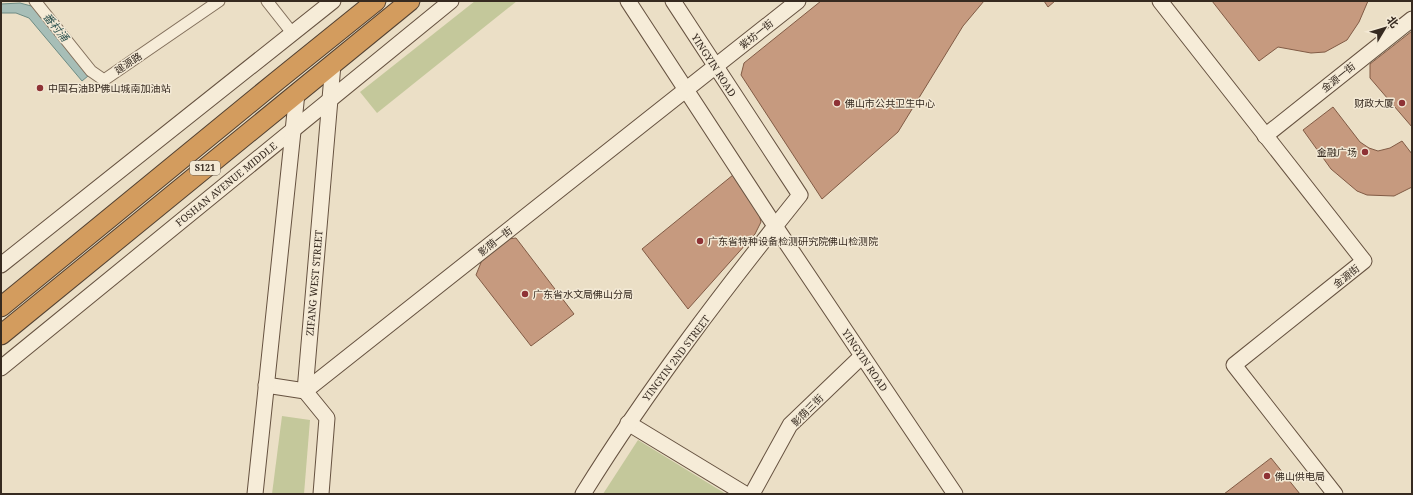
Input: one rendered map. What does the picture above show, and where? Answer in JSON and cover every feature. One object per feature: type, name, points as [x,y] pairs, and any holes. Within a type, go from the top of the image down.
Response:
[{"type":"highway","name":"S121","points":[[1,307],[376,1]]},
{"type":"highway","name":"S121","points":[[1,335],[410,1]]},
{"type":"street","name":"建源路","points":[[35,1],[91,71],[104,80],[219,1]]},
{"type":"street","points":[[267,1],[293,34]]},
{"type":"street","points":[[1,265],[333,1]]},
{"type":"street","name":"FOSHAN AVENUE MIDDLE","points":[[1,368],[293,128],[451,1]]},
{"type":"street","name":"YINGYIN ROAD","points":[[628,1],[685,91],[955,494]]},
{"type":"street","name":"YINGYIN ROAD","points":[[673,1],[800,195],[775,226]]},
{"type":"street","name":"紫坊一街","points":[[685,91],[798,1]]},
{"type":"street","name":"金源街","points":[[1160,1],[1364,261],[1234,365],[1335,494]]},
{"type":"street","name":"金源一街","points":[[1265,136],[1412,19]]},
{"type":"street","name":"ZIFANG WEST STREET","points":[[305,391],[333,64]]},
{"type":"street","name":"影荫一街","points":[[305,391],[685,91]]},
{"type":"street","points":[[255,494],[297,93]]},
{"type":"street","name":"YINGYIN 2ND STREET","points":[[583,494],[628,423],[660,377],[775,226]]},
{"type":"street","name":"影荫三街","points":[[752,494],[790,425],[862,356]]},
{"type":"street","points":[[266,385],[305,391],[327,418],[321,494]]},
{"type":"street","points":[[628,423],[745,494]]},
{"type":"green space","points":[[475,1],[517,1],[377,113],[360,92]]},
{"type":"green space","points":[[282,416],[310,420],[304,494],[272,494]]},
{"type":"green space","points":[[638,440],[726,494],[603,494]]},
{"type":"water","points":[[20,3],[35,7],[88,76],[82,81],[29,18],[16,13],[1,13],[1,4]]},
{"type":"building","name":"佛山市公共卫生中心","points":[[821,1],[984,1],[963,26],[898,132],[822,199],[741,75],[744,63]]},
{"type":"building","points":[[1044,1],[1055,1],[1048,7]]},
{"type":"building","points":[[1212,1],[1368,1],[1359,22],[1347,40],[1325,52],[1311,53],[1278,47],[1259,61]]},
{"type":"building","name":"财政大厦","points":[[1412,31],[1412,127],[1370,78],[1370,64]]},
{"type":"building","name":"金融广场","points":[[1333,107],[1360,142],[1369,148],[1378,151],[1390,148],[1402,141],[1412,154],[1412,187],[1394,196],[1367,195],[1357,191],[1331,169],[1303,130]]},
{"type":"building","name":"广东省特种设备检测研究院佛山检测院","points":[[733,175],[759,214],[761,222],[755,234],[688,309],[642,249]]},
{"type":"building","name":"广东省水文局佛山分局","points":[[516,238],[574,314],[531,346],[476,275],[482,260],[508,239]]},
{"type":"building","name":"佛山供电局","points":[[1271,458],[1300,494],[1224,494]]},
{"type":"place","name":"中国石油BP佛山城南加油站","points":[[40,88]]},
{"type":"place","name":"佛山市公共卫生中心","points":[[837,103]]},
{"type":"place","name":"财政大厦","points":[[1402,103]]},
{"type":"place","name":"金融广场","points":[[1365,152]]},
{"type":"place","name":"广东省特种设备检测研究院佛山检测院","points":[[700,241]]},
{"type":"place","name":"广东省水文局佛山分局","points":[[525,294]]},
{"type":"place","name":"佛山供电局","points":[[1267,476]]},
{"type":"water label","name":"番村涌","points":[[56,27]]}]
